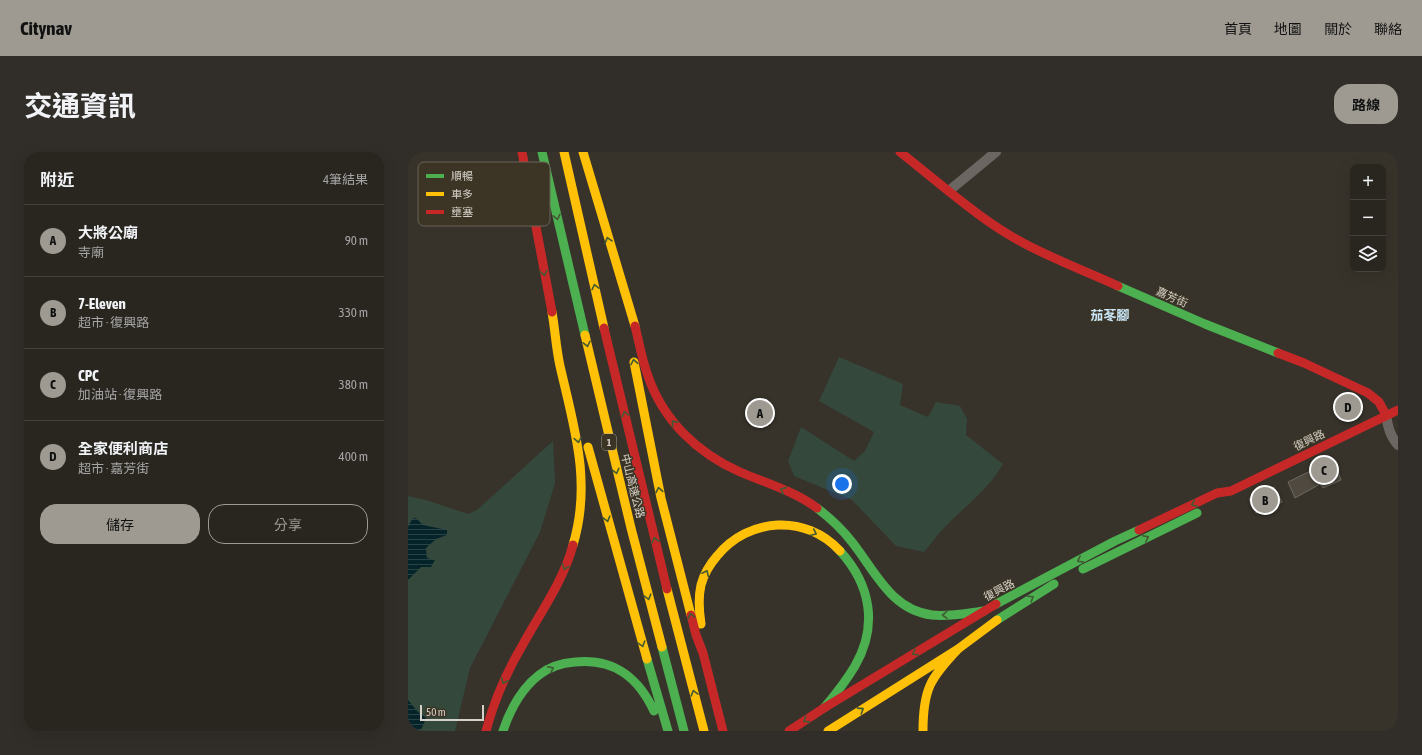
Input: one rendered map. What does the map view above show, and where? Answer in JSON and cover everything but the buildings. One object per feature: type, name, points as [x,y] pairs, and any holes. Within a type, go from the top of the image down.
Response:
[{"type":"main road","points":[[522,152],[524,162]]},
{"type":"main road","name":"中山高速公路","points":[[542,152],[544,162]]},
{"type":"main road","name":"中山高速公路","points":[[564,152],[608,345],[670,602],[704,731]]},
{"type":"main road","points":[[583,152],[645,367],[656,395],[667,416],[686,437],[704,452],[726,465],[806,501],[828,517],[851,541],[884,586],[896,599],[910,610],[929,615],[945,616],[984,611]]},
{"type":"main road","name":"嘉芳街","points":[[904,153],[950,190],[962,202],[1010,236],[1031,247],[1205,324],[1304,363],[1368,393],[1377,399],[1386,415]]},
{"type":"main road","name":"中山高速公路","points":[[550,186],[621,491],[684,731]]},
{"type":"main road","points":[[486,731],[492,708],[504,679],[549,600],[564,570],[573,547],[580,517],[582,493],[579,446],[560,361],[536,226]]},
{"type":"main road","points":[[622,290],[626,318],[661,498],[723,731]]},
{"type":"main road","points":[[556,333],[631,606],[668,731]]},
{"type":"main road","name":"復興路","points":[[789,731],[824,708],[984,611],[1115,541],[1217,493],[1231,491],[1398,410]]},
{"type":"main road","name":"復興路","points":[[1220,502],[1231,491]]},
{"type":"main road","name":"復興路","points":[[828,731],[958,648],[998,619],[1066,578],[1206,509]]},
{"type":"main road","points":[[703,653],[700,619],[700,596],[703,580],[711,562],[724,546],[737,536],[754,528],[774,524],[792,525],[809,530],[824,537],[851,565],[860,579],[866,594],[869,615],[868,636],[861,656],[850,676],[824,708]]},
{"type":"main road","points":[[923,731],[923,713],[927,691],[940,669],[958,648]]},
{"type":"main road","points":[[503,731],[507,719],[518,699],[532,681],[550,669],[563,664],[587,661],[609,664],[627,674],[642,689],[653,708],[662,731]]},
{"type":"street","points":[[950,190],[996,152]]},
{"type":"street","points":[[1386,415],[1388,428],[1392,438],[1398,445]]},
{"type":"green space","points":[[839,357],[903,384],[900,405],[928,417],[936,402],[960,406],[967,419],[966,435],[1003,464],[983,490],[944,528],[924,552],[896,546],[852,500],[794,476],[788,461],[801,427],[854,461],[865,451],[874,432],[819,401]]},
{"type":"green space","points":[[553,441],[555,483],[540,532],[470,668],[455,731],[408,731],[408,496],[426,500],[468,514],[477,510]]},
{"type":"water","points":[[416,518],[423,525],[447,530],[447,535],[436,539],[426,548],[427,558],[435,560],[431,567],[421,567],[408,580],[408,527],[412,519]]},
{"type":"water","points":[[408,700],[418,712],[426,718],[422,728],[416,731],[408,731]]},
{"type":"traffic: fast","points":[[542,152],[544,162]]},
{"type":"traffic: fast","points":[[550,186],[585,335]]},
{"type":"traffic: fast","points":[[1118,286],[1205,324],[1278,353]]},
{"type":"traffic: fast","points":[[817,508],[844,533],[885,588],[905,606],[918,612],[945,616],[984,611]]},
{"type":"traffic: fast","points":[[1083,569],[1197,513]]},
{"type":"traffic: fast","points":[[996,604],[1115,541],[1139,530]]},
{"type":"traffic: fast","points":[[824,708],[855,666],[867,636],[869,621],[868,606],[859,578],[840,551]]},
{"type":"traffic: fast","points":[[997,620],[1054,584]]},
{"type":"traffic: fast","points":[[662,647],[684,731]]},
{"type":"traffic: fast","points":[[647,659],[668,731]]},
{"type":"traffic: fast","points":[[503,731],[517,700],[527,687],[543,672],[561,664],[589,662],[602,663],[623,672],[640,688],[654,711]]},
{"type":"traffic: slow","points":[[564,152],[604,328]]},
{"type":"traffic: slow","points":[[583,152],[635,326]]},
{"type":"traffic: slow","points":[[552,312],[559,359],[579,455],[581,477],[581,499],[573,545]]},
{"type":"traffic: slow","points":[[585,335],[631,528],[662,647]]},
{"type":"traffic: slow","points":[[634,362],[661,498],[691,615]]},
{"type":"traffic: slow","points":[[588,447],[647,659]]},
{"type":"traffic: slow","points":[[701,624],[699,595],[706,573],[717,556],[730,543],[745,534],[761,528],[778,525],[795,526],[811,531],[826,539],[840,551]]},
{"type":"traffic: slow","points":[[667,589],[704,731]]},
{"type":"traffic: slow","points":[[828,731],[958,649],[997,620]]},
{"type":"traffic: slow","points":[[923,731],[923,717],[930,686],[941,668],[958,649]]},
{"type":"traffic: jam","points":[[522,152],[524,162]]},
{"type":"traffic: jam","points":[[900,152],[963,203],[996,227],[1031,247],[1118,286]]},
{"type":"traffic: jam","points":[[536,226],[552,312]]},
{"type":"traffic: jam","points":[[635,326],[644,364],[654,392],[672,421],[696,445],[724,464],[789,492],[817,508]]},
{"type":"traffic: jam","points":[[604,328],[667,589]]},
{"type":"traffic: jam","points":[[1278,353],[1304,363],[1368,393],[1379,402],[1386,415]]},
{"type":"traffic: jam","points":[[1139,530],[1217,493],[1231,491],[1398,410]]},
{"type":"traffic: jam","points":[[486,731],[506,677],[516,656],[557,585],[569,559],[573,545]]},
{"type":"traffic: jam","points":[[789,731],[824,708],[996,604]]},
{"type":"traffic: jam","points":[[691,615],[696,635],[703,653],[723,731]]},
{"type":"place","name":"全家便利商店","points":[[1348,407]]},
{"type":"place","name":"大將公廟","points":[[760,413]]},
{"type":"place","name":"CPC","points":[[1324,470]]},
{"type":"place","name":"7-Eleven","points":[[1265,500]]},
{"type":"district","name":"茄苳腳","points":[[1110,315]]}]
